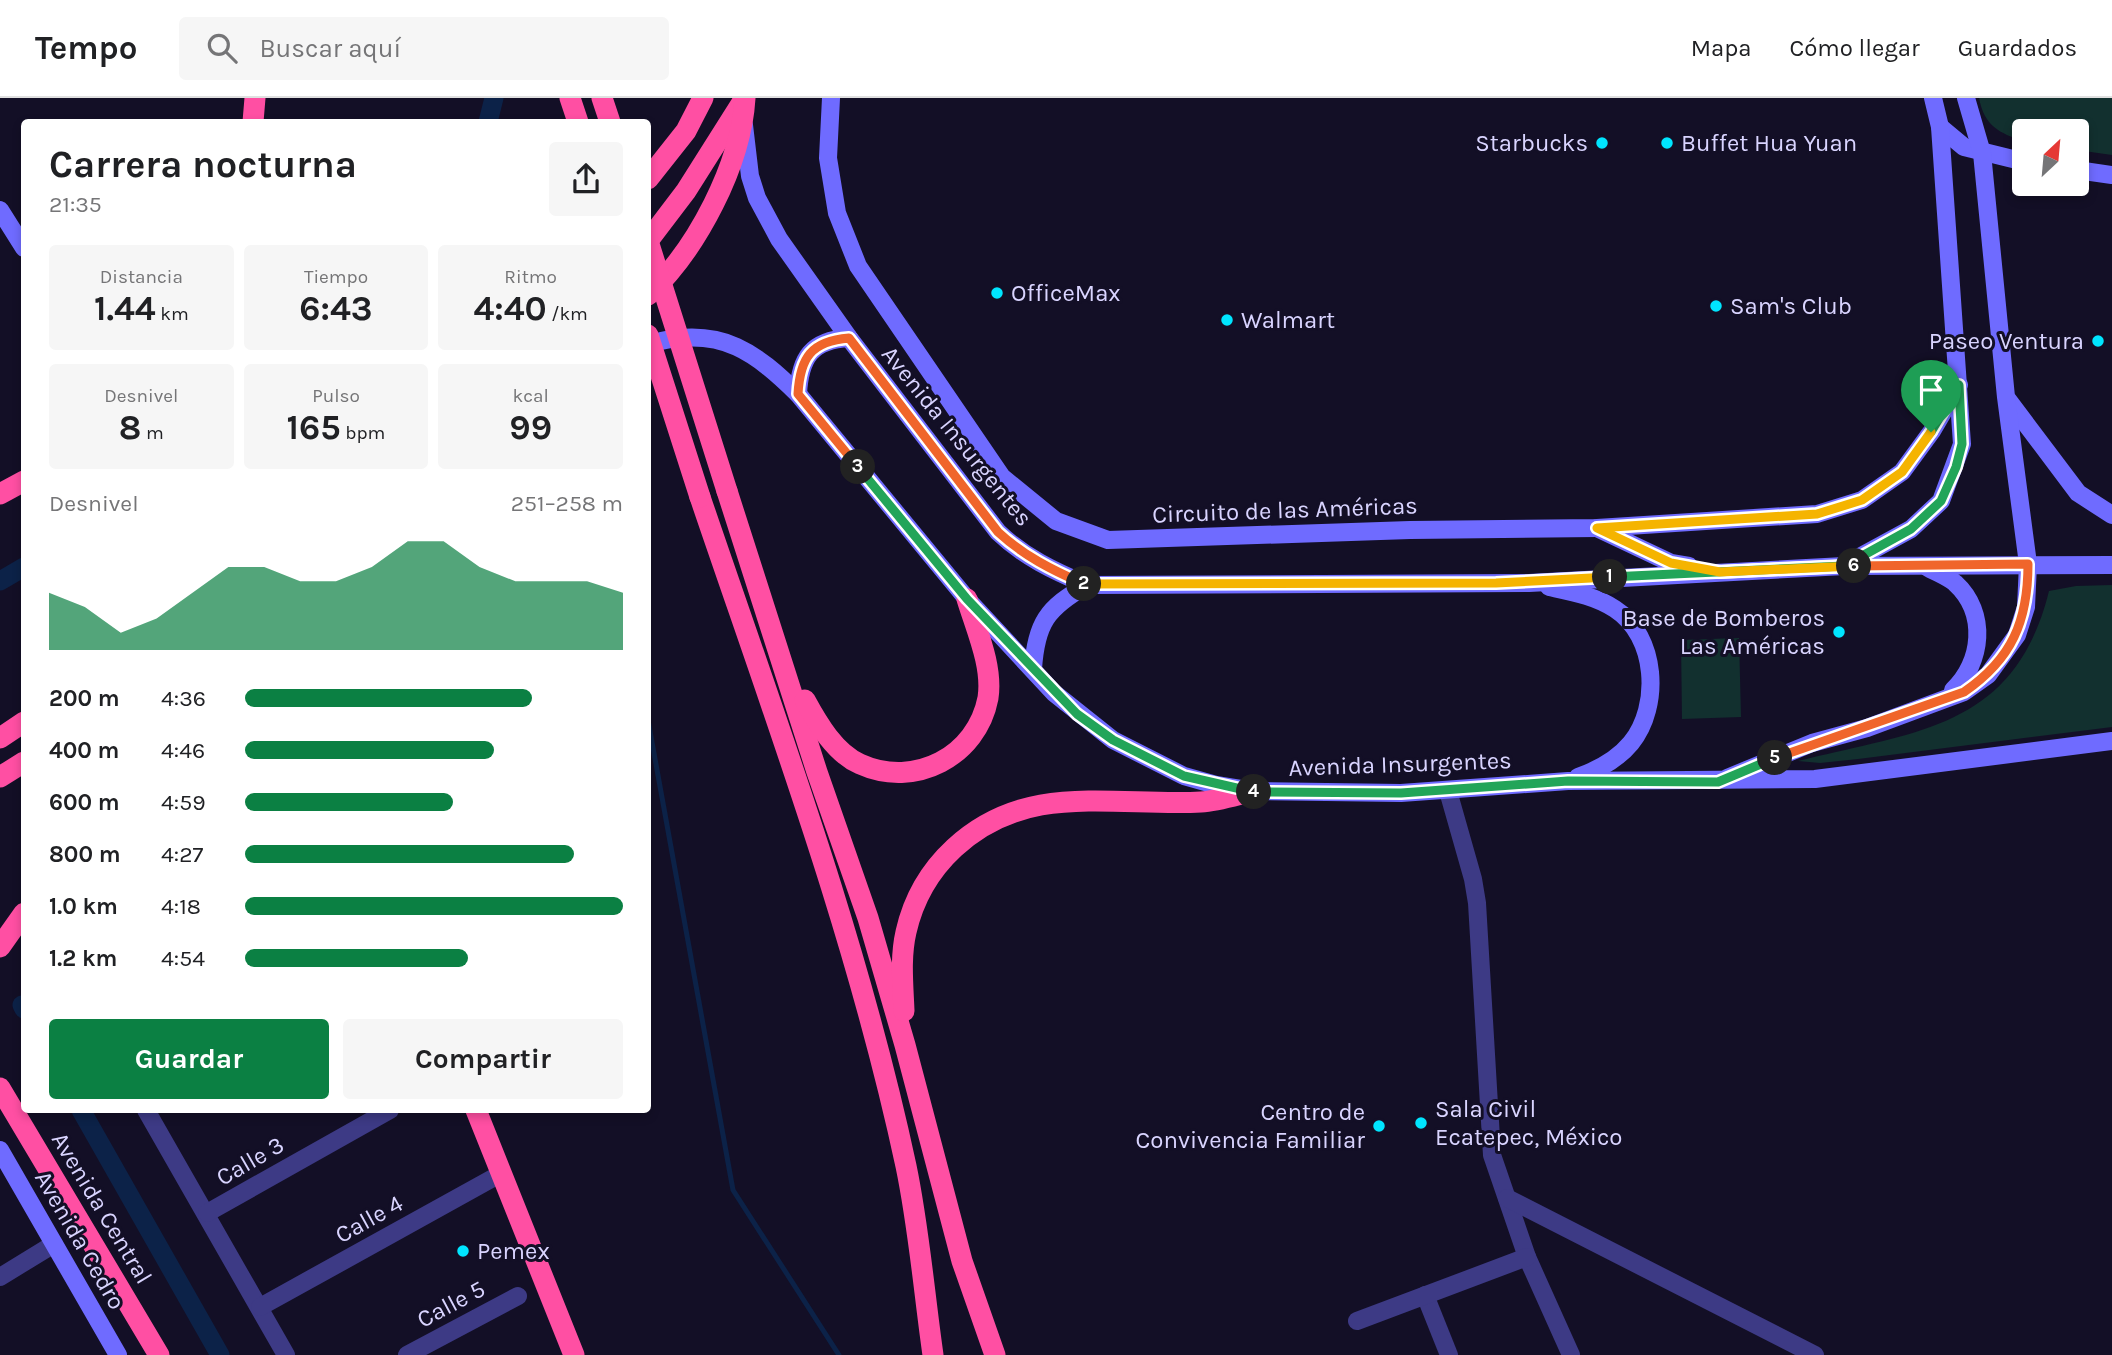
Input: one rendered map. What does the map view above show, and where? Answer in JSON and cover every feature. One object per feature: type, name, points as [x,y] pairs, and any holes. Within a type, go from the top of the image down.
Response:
[{"type":"highway","points":[[253,119],[255,98]]},
{"type":"highway","points":[[570,98],[577,119]]},
{"type":"highway","points":[[602,98],[609,119]]},
{"type":"highway","points":[[651,175],[686,131],[703,98]]},
{"type":"highway","points":[[651,292],[671,271],[704,221],[734,154],[744,121],[745,98]]},
{"type":"highway","points":[[651,237],[686,191],[745,98]]},
{"type":"highway","points":[[651,250],[905,1045],[962,1261],[995,1355]]},
{"type":"highway","points":[[651,341],[700,496],[842,916],[877,1043],[906,1168],[933,1355]]},
{"type":"highway","points":[[0,494],[21,483]]},
{"type":"highway","points":[[783,659],[817,723],[844,753],[859,764],[894,773],[916,772],[935,766],[966,744],[984,715],[988,695],[988,677],[967,599]]},
{"type":"highway","points":[[0,738],[21,724]]},
{"type":"highway","points":[[0,776],[21,764]]},
{"type":"highway","points":[[0,792],[21,781]]},
{"type":"highway","points":[[905,1045],[902,969],[906,931],[927,880],[945,856],[972,831],[1006,814],[1043,805],[1203,802],[1253,792]]},
{"type":"highway","points":[[0,947],[21,916]]},
{"type":"highway","name":"Avenida Central","points":[[0,1088],[159,1355]]},
{"type":"highway","points":[[477,1113],[574,1355]]},
{"type":"main road","name":"Circuito de las Américas","points":[[831,98],[828,158],[837,213],[858,266],[1002,477],[1056,521],[1108,540],[1396,530],[1597,528],[1817,514],[1862,500],[1902,472],[1931,432],[1959,385]]},
{"type":"main road","points":[[1844,566],[1911,529],[1941,501],[1962,444],[1940,127],[1933,98]]},
{"type":"main road","points":[[1718,782],[1812,743],[1867,729],[1964,692],[1988,675],[2017,635],[2026,607],[2028,564],[2006,397],[1982,153],[1966,98]]},
{"type":"main road","name":"Avenida Insurgentes","points":[[744,121],[750,176],[757,198],[779,239],[849,338],[998,532],[1016,548],[1050,569],[1087,585],[1529,583],[1844,566],[2112,565]]},
{"type":"main road","points":[[1940,127],[1964,147],[2012,159]]},
{"type":"main road","points":[[2090,172],[2112,175]]},
{"type":"main road","points":[[0,210],[21,243]]},
{"type":"main road","name":"Avenida Insurgentes","points":[[651,341],[684,336],[730,342],[774,370],[798,394],[967,599],[1077,714],[1113,740],[1184,776],[1253,792],[1448,791],[1568,781],[1718,782],[1815,779],[2112,740]]},
{"type":"main road","points":[[798,394],[799,379],[809,353],[817,345],[830,340],[849,338]]},
{"type":"main road","points":[[2006,397],[2078,493],[2112,515]]},
{"type":"main road","points":[[1597,528],[1671,563],[1720,572]]},
{"type":"main road","points":[[1926,567],[1956,584],[1974,612],[1979,645],[1967,677],[1943,700]]},
{"type":"main road","points":[[1529,583],[1588,596],[1616,609],[1633,625],[1649,662],[1649,704],[1643,724],[1631,743],[1597,770],[1568,781]]},
{"type":"main road","points":[[1033,669],[1034,643],[1045,616],[1062,599],[1087,585]]},
{"type":"main road","points":[[0,926],[21,913]]},
{"type":"main road","name":"Avenida Cedro","points":[[0,1150],[118,1355]]},
{"type":"street","points":[[2066,564],[2112,571]]},
{"type":"street","points":[[1448,791],[1475,891],[1490,1142],[1527,1257],[1571,1355]]},
{"type":"street","points":[[153,1113],[286,1355]]},
{"type":"street","name":"Calle 3","points":[[207,1213],[385,1113]]},
{"type":"street","name":"Calle 4","points":[[260,1307],[502,1173]]},
{"type":"street","points":[[1507,1198],[1815,1355]]},
{"type":"street","points":[[0,1277],[54,1244]]},
{"type":"street","points":[[1357,1321],[1527,1257]]},
{"type":"street","points":[[1425,1295],[1449,1355]]},
{"type":"street","name":"Calle 5","points":[[407,1355],[518,1296]]},
{"type":"green space","points":[[1979,98],[2112,98],[2112,155],[2090,152],[2090,119],[2012,119],[2012,136],[1994,127],[1981,107]]},
{"type":"green space","points":[[2112,585],[2112,727],[1858,759],[1820,763],[1798,761],[1882,741],[1955,716],[1986,698],[2012,672],[2033,637],[2049,591],[2076,586]]},
{"type":"green space","points":[[1739,638],[1741,717],[1682,719],[1681,640]]},
{"type":"waterway","points":[[489,119],[494,98]]},
{"type":"waterway","points":[[0,581],[21,569]]},
{"type":"waterway","points":[[651,737],[733,1190],[839,1355]]},
{"type":"waterway","points":[[83,1113],[220,1355]]},
{"type":"place","name":"Starbucks","points":[[1602,143]]},
{"type":"place","name":"Buffet Hua Yuan","points":[[1667,143]]},
{"type":"place","name":"OfficeMax","points":[[997,293]]},
{"type":"place","name":"Sam's Club","points":[[1716,306]]},
{"type":"place","name":"Walmart","points":[[1227,320]]},
{"type":"place","name":"Paseo Ventura","points":[[2098,341]]},
{"type":"place","name":"Base de Bomberos Las Américas","points":[[1839,632]]},
{"type":"place","name":"Sala Civil Ecatepec, México","points":[[1421,1123]]},
{"type":"place","name":"Centro de Convivencia Familiar","points":[[1379,1126]]},
{"type":"place","name":"Pemex","points":[[463,1251]]},
{"type":"route","points":[[1931,432],[1902,472],[1862,500],[1817,514],[1597,528],[1671,563],[1720,572],[1844,566],[2028,564],[2026,607],[2017,635],[1988,675],[1964,692],[1867,729],[1812,743],[1718,782],[1568,781],[1401,793],[1253,792],[1184,776],[1113,740],[1077,714],[1054,693],[967,599],[798,394],[803,364],[809,353],[817,345],[830,340],[849,338],[998,532],[1016,548],[1050,569],[1087,585],[1529,583],[1844,566],[1911,529],[1941,501],[1956,467],[1962,444],[1959,385],[1931,432]]}]
